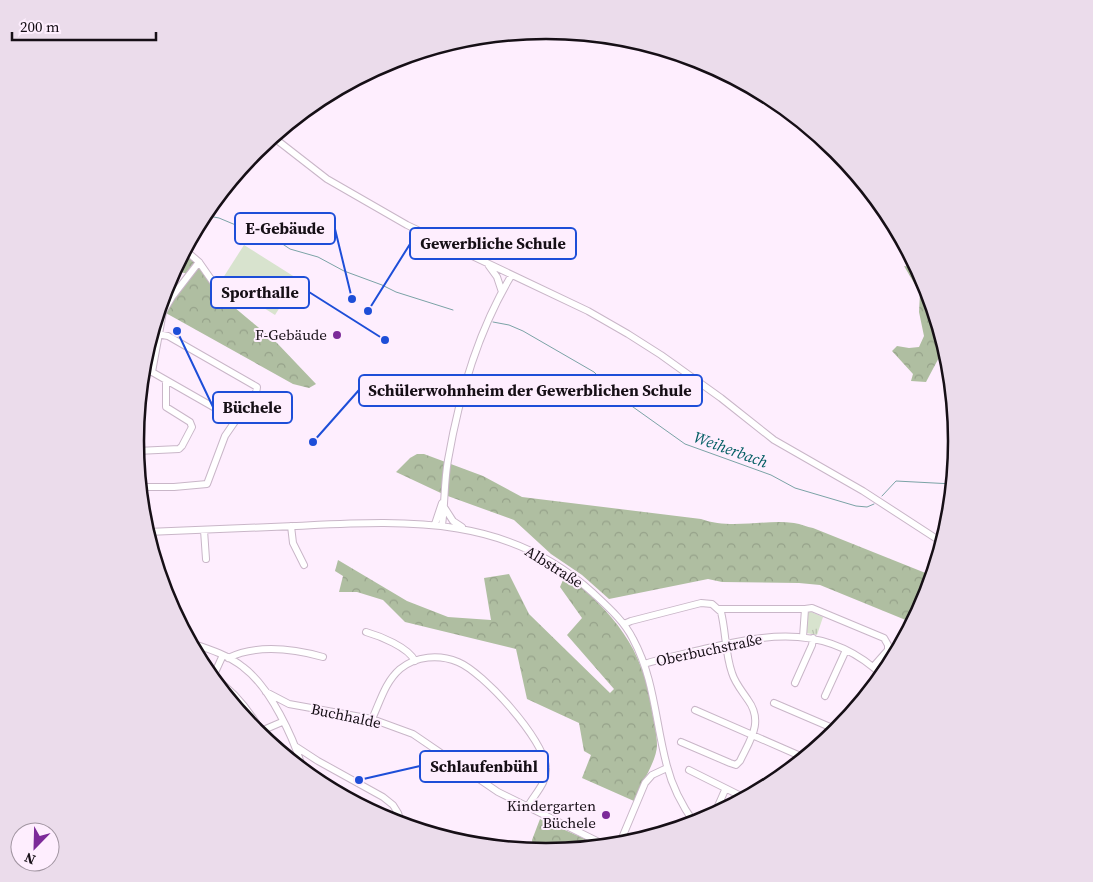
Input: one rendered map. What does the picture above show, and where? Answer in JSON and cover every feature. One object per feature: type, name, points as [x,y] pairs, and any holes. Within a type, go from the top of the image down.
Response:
[{"type":"street","points":[[279,141],[327,179],[407,225],[588,311],[628,334],[713,392],[774,440],[862,491],[936,539]]},
{"type":"street","points":[[190,255],[198,262],[222,295]]},
{"type":"street","points":[[172,297],[198,262]]},
{"type":"street","points":[[486,263],[497,277],[502,292]]},
{"type":"street","points":[[438,525],[444,507],[448,462],[462,396],[483,333],[511,276]]},
{"type":"street","points":[[147,487],[207,484],[225,436],[257,392],[257,387],[181,343],[168,336],[159,334]]},
{"type":"street","points":[[153,358],[152,372],[236,420]]},
{"type":"street","points":[[144,451],[179,449],[192,427],[190,422],[166,407],[166,381]]},
{"type":"street","points":[[438,525],[445,495]]},
{"type":"street","points":[[444,507],[453,521],[468,529]]},
{"type":"street","name":"Albstraße","points":[[155,532],[405,523],[468,529],[528,549],[560,567],[582,583],[624,624],[634,639],[652,686],[667,768],[682,803],[690,817]]},
{"type":"street","points":[[291,526],[293,543],[298,557],[304,565]]},
{"type":"street","points":[[204,530],[206,559]]},
{"type":"street","points":[[624,624],[631,620],[702,603],[709,603],[719,609],[812,608],[884,638],[889,647],[874,667]]},
{"type":"street","points":[[681,742],[736,764],[740,761],[756,723],[756,716],[750,702],[733,676],[719,609]]},
{"type":"street","points":[[803,637],[805,609]]},
{"type":"street","points":[[366,632],[391,642],[409,653],[415,661]]},
{"type":"street","name":"Oberbuchstraße","points":[[644,664],[756,638],[803,637],[830,643],[846,650],[877,670]]},
{"type":"street","points":[[796,683],[812,645],[813,638]]},
{"type":"street","points":[[201,647],[226,656],[244,667],[266,692],[295,746],[299,757]]},
{"type":"street","points":[[217,671],[226,656],[268,649],[290,650],[323,657]]},
{"type":"street","points":[[825,696],[846,650]]},
{"type":"street","points":[[244,667],[246,652]]},
{"type":"street","points":[[372,719],[383,693],[400,669],[415,661],[433,657],[460,663],[487,684],[519,718],[542,753],[546,766],[545,780],[527,808]]},
{"type":"street","name":"Buchhalde","points":[[266,692],[289,704],[372,719],[413,734],[479,781],[527,808],[595,840]]},
{"type":"street","points":[[774,703],[830,726]]},
{"type":"street","points":[[266,729],[281,719],[284,709],[289,704]]},
{"type":"street","points":[[694,710],[797,755]]},
{"type":"street","points":[[295,746],[383,797],[393,805],[399,815]]},
{"type":"street","points":[[308,764],[318,761]]},
{"type":"street","points":[[623,836],[645,783],[652,775],[667,768]]},
{"type":"street","points":[[689,770],[738,795]]},
{"type":"street","points":[[719,804],[725,790]]},
{"type":"green space","points":[[244,245],[298,279],[275,315],[221,281]]},
{"type":"green space","points":[[190,256],[199,265],[222,297],[277,343],[316,384],[309,388],[293,384],[166,313],[168,307],[191,275],[182,272]]},
{"type":"green space","points":[[904,266],[909,267],[918,287],[935,337],[940,357],[926,382],[911,381],[913,374],[892,351],[897,346],[919,347],[924,336],[919,312],[920,293]]},
{"type":"green space","points":[[417,454],[424,454],[483,476],[522,497],[701,519],[724,524],[797,523],[926,573],[906,620],[820,585],[799,583],[722,582],[708,579],[609,599],[582,575],[551,554],[514,520],[445,495],[396,472],[410,458]]},
{"type":"green space","points":[[338,560],[407,601],[448,617],[491,620],[484,578],[509,574],[529,614],[610,693],[614,689],[567,635],[582,618],[560,587],[566,573],[598,603],[624,633],[642,668],[648,688],[657,745],[651,766],[634,801],[582,778],[591,755],[584,751],[579,723],[527,699],[516,649],[405,622],[383,600],[357,592],[339,592],[343,576],[335,571]]},
{"type":"green space","points":[[809,611],[823,617],[817,635],[806,633],[806,613]]},
{"type":"green space","points":[[540,819],[589,841],[546,843],[532,842]]},
{"type":"waterway","name":"Weiherbach","points":[[213,217],[272,237],[290,249],[318,257],[344,271],[396,292],[453,310]]},
{"type":"waterway","name":"Weiherbach","points":[[493,322],[509,325],[523,331],[594,372],[619,397],[685,444],[771,475],[795,488],[856,506],[867,507],[874,504]]},
{"type":"waterway","name":"Weiherbach","points":[[882,496],[896,481],[946,484]]},
{"type":"place","name":"E-Gebäude","points":[[352,299]]},
{"type":"place","name":"Gewerbliche Schule","points":[[368,311]]},
{"type":"place","name":"Büchele","points":[[177,331]]},
{"type":"place","name":"F-Gebäude","points":[[337,335]]},
{"type":"place","name":"Sporthalle","points":[[385,340]]},
{"type":"place","name":"Schülerwohnheim der Gewerblichen Schule","points":[[313,442]]},
{"type":"place","name":"Schlaufenbühl","points":[[359,780]]},
{"type":"place","name":"Kindergarten Büchele","points":[[606,815]]}]
